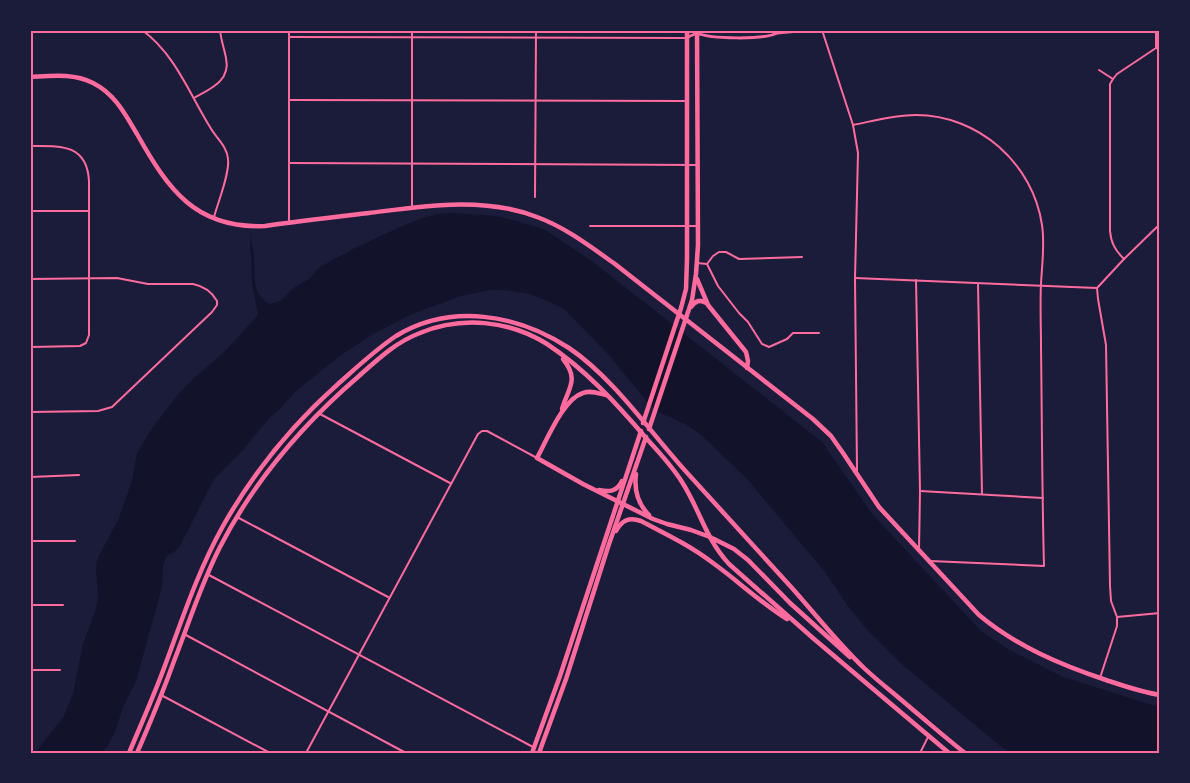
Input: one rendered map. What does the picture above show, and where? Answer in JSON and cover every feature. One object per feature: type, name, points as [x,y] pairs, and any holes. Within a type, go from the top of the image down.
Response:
[{"type":"main road","points":[[540,752],[566,679],[617,502],[681,308],[687,272],[687,30]]},
{"type":"main road","points":[[688,313],[697,263],[697,32]]},
{"type":"main road","points":[[30,77],[77,77],[105,90],[123,110],[155,167],[168,183],[198,212],[213,219],[244,226],[282,224],[450,204],[518,211],[548,221],[601,254],[813,419],[831,436],[879,507],[979,615],[1003,633],[1069,668],[1140,691],[1160,694]]},
{"type":"main road","points":[[696,274],[708,305],[746,352],[747,368]]},
{"type":"main road","points":[[533,750],[605,546],[623,505],[688,313],[695,302],[702,301],[708,305]]},
{"type":"main road","points":[[129,753],[162,674],[204,562],[232,510],[267,460],[317,403],[388,342],[415,327],[435,320],[454,317],[484,316],[524,325],[560,343],[593,367],[864,668]]},
{"type":"main road","points":[[137,753],[207,574],[237,517],[272,465],[318,413],[392,348],[418,333],[465,322],[502,326],[531,335],[556,351],[608,396],[677,475],[707,534],[723,557],[744,578],[949,753]]},
{"type":"main road","points":[[556,351],[569,366],[572,376],[571,386],[560,415],[537,458],[592,489],[653,519],[691,530],[727,545],[748,560],[837,646],[965,753]]},
{"type":"main road","points":[[560,415],[570,402],[582,393],[595,392],[608,396]]},
{"type":"main road","points":[[592,489],[608,491],[620,486],[633,454]]},
{"type":"main road","points":[[639,459],[635,480],[636,494],[642,507],[653,519]]},
{"type":"main road","points":[[605,546],[623,521],[632,518],[641,521],[696,550],[774,610],[800,626]]},
{"type":"street","points":[[142,30],[166,53],[208,125],[225,148],[229,160],[227,173],[213,219]]},
{"type":"street","points":[[194,98],[214,87],[223,78],[227,66],[220,30]]},
{"type":"street","points":[[289,30],[289,223]]},
{"type":"street","points":[[412,30],[412,207]]},
{"type":"street","points":[[536,30],[536,196]]},
{"type":"street","points":[[289,38],[687,38],[704,30],[728,30]]},
{"type":"street","points":[[753,30],[771,30],[777,33]]},
{"type":"street","points":[[697,32],[704,36],[735,37],[770,36],[777,33],[810,30]]},
{"type":"street","points":[[822,30],[853,125],[858,153],[855,278],[857,473]]},
{"type":"street","points":[[1124,259],[1111,242],[1110,231],[1110,84],[1117,74],[1158,49],[1156,30]]},
{"type":"street","points":[[1099,70],[1113,79]]},
{"type":"street","points":[[289,100],[686,101]]},
{"type":"street","points":[[853,125],[902,116],[933,117],[966,126],[978,132],[1008,155],[1030,186],[1039,212],[1043,236],[1041,285],[1044,566],[930,561]]},
{"type":"street","points":[[30,146],[64,147],[75,152],[86,164],[89,175],[89,335],[86,343],[76,347],[30,347]]},
{"type":"street","points":[[289,164],[697,165]]},
{"type":"street","points":[[30,211],[89,211]]},
{"type":"street","points":[[1100,678],[1115,635],[1117,617],[1111,601],[1110,586],[1106,345],[1097,288],[1160,224]]},
{"type":"street","points":[[590,226],[698,226]]},
{"type":"street","points":[[1155,230],[1160,233]]},
{"type":"street","points":[[707,264],[719,252],[726,252],[739,259],[802,257]]},
{"type":"street","points":[[697,263],[707,264]]},
{"type":"street","points":[[707,264],[718,286],[748,322],[762,344],[769,347],[787,339],[793,333],[819,333]]},
{"type":"street","points":[[855,278],[1097,288]]},
{"type":"street","points":[[30,279],[124,279],[148,284],[198,285],[212,294],[217,302],[215,309],[107,409],[30,412]]},
{"type":"street","points":[[916,280],[919,550]]},
{"type":"street","points":[[978,283],[982,494]]},
{"type":"street","points":[[318,413],[450,483]]},
{"type":"street","points":[[306,753],[476,437],[482,431],[490,432],[537,458]]},
{"type":"street","points":[[30,477],[79,476]]},
{"type":"street","points":[[920,491],[1042,498]]},
{"type":"street","points":[[237,517],[389,598]]},
{"type":"street","points":[[30,541],[75,541]]},
{"type":"street","points":[[207,574],[540,752]]},
{"type":"street","points":[[30,605],[63,605]]},
{"type":"street","points":[[1117,617],[1160,613]]},
{"type":"street","points":[[184,634],[406,753]]},
{"type":"street","points":[[30,670],[60,670]]},
{"type":"street","points":[[161,695],[270,753]]},
{"type":"street","points":[[920,753],[929,736]]},
{"type":"shaded area","points":[[437,214],[496,216],[531,225],[547,231],[593,262],[822,442],[873,515],[981,631],[1008,649],[1063,677],[1160,706],[1160,753],[1012,753],[1003,748],[904,666],[868,631],[825,572],[749,481],[699,433],[659,412],[649,404],[608,354],[564,309],[530,294],[490,290],[461,296],[412,314],[373,334],[338,357],[294,393],[270,417],[243,450],[214,479],[180,546],[165,559],[162,587],[136,681],[108,745],[102,753],[35,753],[64,716],[73,694],[83,644],[96,609],[97,560],[119,518],[132,481],[137,453],[176,397],[226,350],[258,315],[252,282],[250,232],[255,283],[260,296],[270,304],[280,301],[295,287],[309,279],[320,267],[355,248],[420,219]]}]
